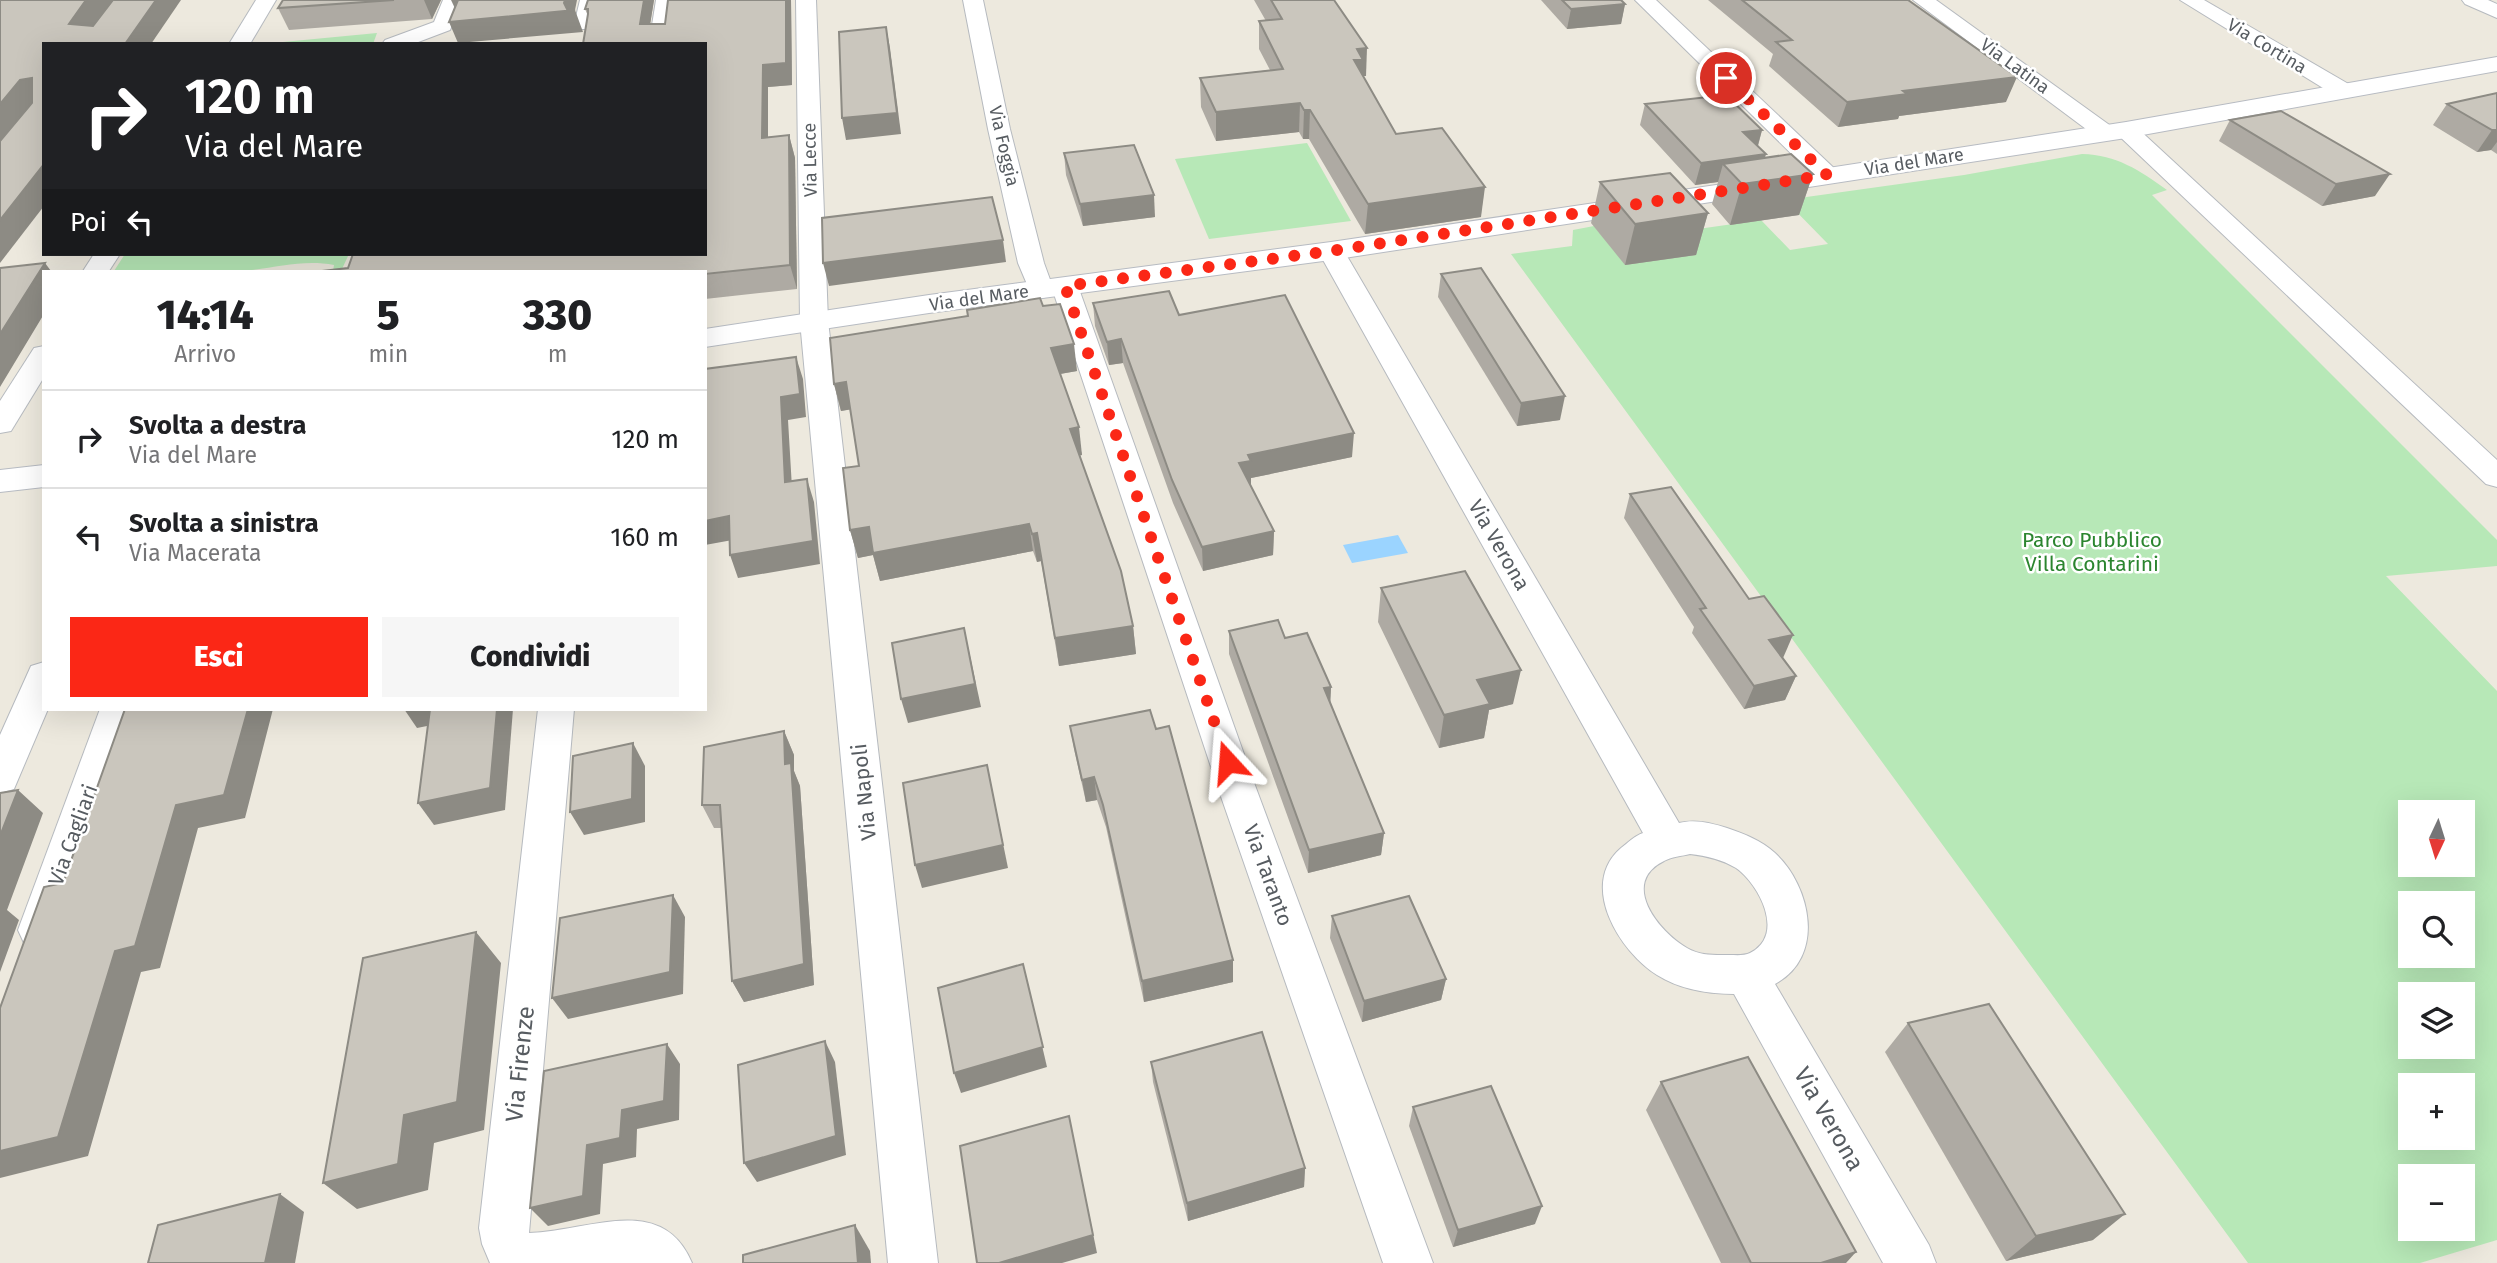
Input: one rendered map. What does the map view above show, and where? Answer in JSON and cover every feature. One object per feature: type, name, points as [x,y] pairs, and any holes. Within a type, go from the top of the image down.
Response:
[{"type":"main road","name":"Via del Mare","points":[[707,338],[1331,251],[2116,131],[2497,64]]},
{"type":"main road","points":[[0,481],[42,475]]},
{"type":"street","points":[[240,42],[266,0]]},
{"type":"street","points":[[398,42],[443,26],[453,0]]},
{"type":"street","points":[[584,25],[590,0]]},
{"type":"street","points":[[659,42],[666,0]]},
{"type":"street","name":"Via Lecce","points":[[806,0],[814,321]]},
{"type":"street","name":"Via Foggia","points":[[973,0],[1025,237],[1053,288]]},
{"type":"street","points":[[1646,0],[1827,175]]},
{"type":"street","name":"Via Latina","points":[[1923,0],[2116,131],[2497,477]]},
{"type":"street","name":"Via Cortina","points":[[2190,0],[2344,91]]},
{"type":"street","points":[[2472,0],[2497,12]]},
{"type":"street","name":"Via Verona","points":[[1331,251],[1667,839]]},
{"type":"street","name":"Via Taranto","points":[[1053,288],[1408,1263]]},
{"type":"street","name":"Via Napoli","points":[[814,321],[913,1263]]},
{"type":"street","points":[[0,424],[42,357]]},
{"type":"street","points":[[0,778],[42,681]]},
{"type":"street","name":"Via Cagliari","points":[[27,964],[117,711]]},
{"type":"street","name":"Via Firenze","points":[[556,711],[504,1228],[506,1245],[515,1256],[533,1261],[631,1243],[646,1245],[658,1252],[667,1263]]},
{"type":"street","points":[[1690,836],[1716,840],[1740,850],[1762,866],[1778,886],[1788,907],[1789,929],[1783,950],[1768,965],[1746,975],[1718,978],[1688,971],[1661,956],[1639,935],[1625,911],[1623,887],[1629,866],[1644,849],[1667,839],[1690,836]]},
{"type":"street","name":"Via Verona","points":[[1746,975],[1911,1263]]},
{"type":"green space","points":[[377,33],[374,42],[283,42]]},
{"type":"green space","points":[[1307,143],[1351,221],[1209,239],[1175,159]]},
{"type":"green space","name":"Parco Pubblico Villa Contarini","points":[[2082,154],[2106,157],[2137,170],[2167,190],[2152,195],[2497,540],[2497,566],[2386,576],[2497,691],[2497,1240],[2420,1263],[2248,1263],[1511,254],[1572,246],[1573,230],[1594,226],[1626,265],[1677,232],[1761,220],[1790,250],[1828,244],[1785,200],[1964,175]]},
{"type":"green space","points":[[124,256],[348,256],[341,270],[333,270],[334,265],[311,263],[252,270],[115,270]]},
{"type":"water","points":[[1398,535],[1408,553],[1352,563],[1343,545]]},
{"type":"building","points":[[0,0],[86,0],[69,24],[93,26],[113,0],[156,0],[126,42],[42,42],[42,167],[0,220],[0,141],[32,103],[32,78],[20,80],[0,104]]},
{"type":"building","points":[[283,0],[394,0],[278,8]]},
{"type":"building","points":[[458,0],[565,0],[567,9],[575,10],[449,22]]},
{"type":"building","points":[[588,0],[644,0],[640,24],[665,24],[668,0],[786,0],[786,63],[763,65],[762,138],[789,135],[790,265],[707,274],[707,270],[331,270],[348,268],[352,256],[707,256],[707,42],[583,42],[588,14],[588,9],[585,9]]},
{"type":"building","points":[[1271,0],[1334,0],[1367,48],[1357,49],[1363,60],[1354,60],[1396,134],[1442,128],[1485,187],[1368,204],[1310,110],[1304,110],[1300,103],[1216,112],[1200,78],[1283,69],[1259,21],[1282,19]]},
{"type":"building","points":[[1562,0],[1621,0],[1625,4],[1571,9]]},
{"type":"building","points":[[1742,0],[1908,0],[2017,77],[1903,91],[1907,94],[1847,102],[1776,42],[1792,40]]},
{"type":"building","points":[[886,27],[897,113],[842,118],[839,32]]},
{"type":"building","points":[[2497,93],[2497,130],[2492,130],[2447,104]]},
{"type":"building","points":[[1726,95],[1762,130],[1743,132],[1766,154],[1701,163],[1645,104]]},
{"type":"building","points":[[2281,111],[2390,174],[2336,184],[2230,120]]},
{"type":"building","points":[[1134,145],[1154,195],[1080,204],[1064,153]]},
{"type":"building","points":[[1791,154],[1813,174],[1742,184],[1723,164]]},
{"type":"building","points":[[1670,173],[1708,213],[1635,224],[1600,182]]},
{"type":"building","points":[[992,197],[1003,240],[823,263],[822,218]]},
{"type":"building","points":[[45,263],[0,334],[0,268]]},
{"type":"building","points":[[1481,268],[1565,396],[1521,403],[1441,274]]},
{"type":"building","points":[[1169,291],[1179,315],[1285,295],[1354,433],[1248,455],[1251,461],[1239,463],[1274,531],[1202,547],[1172,480],[1121,339],[1107,342],[1093,303]]},
{"type":"building","points":[[1040,298],[1043,306],[1060,304],[1074,344],[1051,348],[1079,427],[1070,429],[1121,571],[1133,626],[1055,638],[1037,533],[1032,534],[1029,524],[873,553],[869,527],[850,530],[843,468],[859,466],[846,382],[834,384],[830,338],[968,316],[967,310]]},
{"type":"building","points":[[796,357],[800,394],[781,397],[785,482],[807,479],[813,541],[730,555],[729,516],[707,521],[707,369]]},
{"type":"building","points":[[1671,487],[1749,599],[1764,596],[1793,635],[1769,640],[1796,676],[1754,686],[1700,609],[1706,608],[1630,494]]},
{"type":"building","points":[[1465,571],[1521,670],[1477,680],[1490,704],[1444,715],[1381,588]]},
{"type":"building","points":[[1278,620],[1285,638],[1307,633],[1331,687],[1324,688],[1384,833],[1309,850],[1229,631]]},
{"type":"building","points":[[964,628],[975,684],[901,699],[892,643]]},
{"type":"building","points":[[1150,710],[1156,729],[1169,726],[1233,960],[1142,981],[1103,805],[1094,777],[1082,780],[1070,726]]},
{"type":"building","points":[[124,711],[247,711],[224,795],[176,805],[135,946],[115,951],[58,1137],[0,1151],[0,1008],[44,887],[63,883]]},
{"type":"building","points":[[430,711],[497,711],[490,788],[418,803]]},
{"type":"building","points":[[784,731],[785,764],[791,763],[804,964],[732,981],[720,805],[702,805],[704,747]]},
{"type":"building","points":[[633,743],[632,799],[570,812],[573,756]]},
{"type":"building","points":[[987,765],[1003,845],[915,865],[903,783]]},
{"type":"building","points":[[18,790],[0,836],[0,793]]},
{"type":"building","points":[[673,895],[670,972],[552,998],[560,918]]},
{"type":"building","points":[[1409,896],[1446,979],[1364,1001],[1332,916]]},
{"type":"building","points":[[476,932],[457,1102],[404,1115],[398,1164],[323,1183],[363,958]]},
{"type":"building","points":[[1023,964],[1043,1047],[954,1073],[938,988]]},
{"type":"building","points":[[1989,1004],[2125,1214],[2036,1236],[1908,1023]]},
{"type":"building","points":[[1262,1032],[1305,1168],[1187,1203],[1151,1062]]},
{"type":"building","points":[[825,1041],[836,1136],[744,1163],[738,1065]]},
{"type":"building","points":[[667,1044],[664,1101],[622,1110],[620,1138],[587,1145],[583,1196],[530,1208],[544,1071]]},
{"type":"building","points":[[1748,1057],[1856,1252],[1821,1263],[1751,1263],[1661,1082]]},
{"type":"building","points":[[1491,1086],[1542,1206],[1458,1230],[1413,1107]]},
{"type":"building","points":[[1069,1116],[1093,1235],[999,1263],[977,1263],[960,1146]]},
{"type":"building","points":[[280,1194],[265,1263],[148,1263],[158,1225]]},
{"type":"building","points":[[855,1225],[858,1263],[743,1263],[743,1255]]},
{"type":"route","points":[[1228,762],[1065,286],[1331,251],[1770,186],[1827,175],[1726,78]]}]
